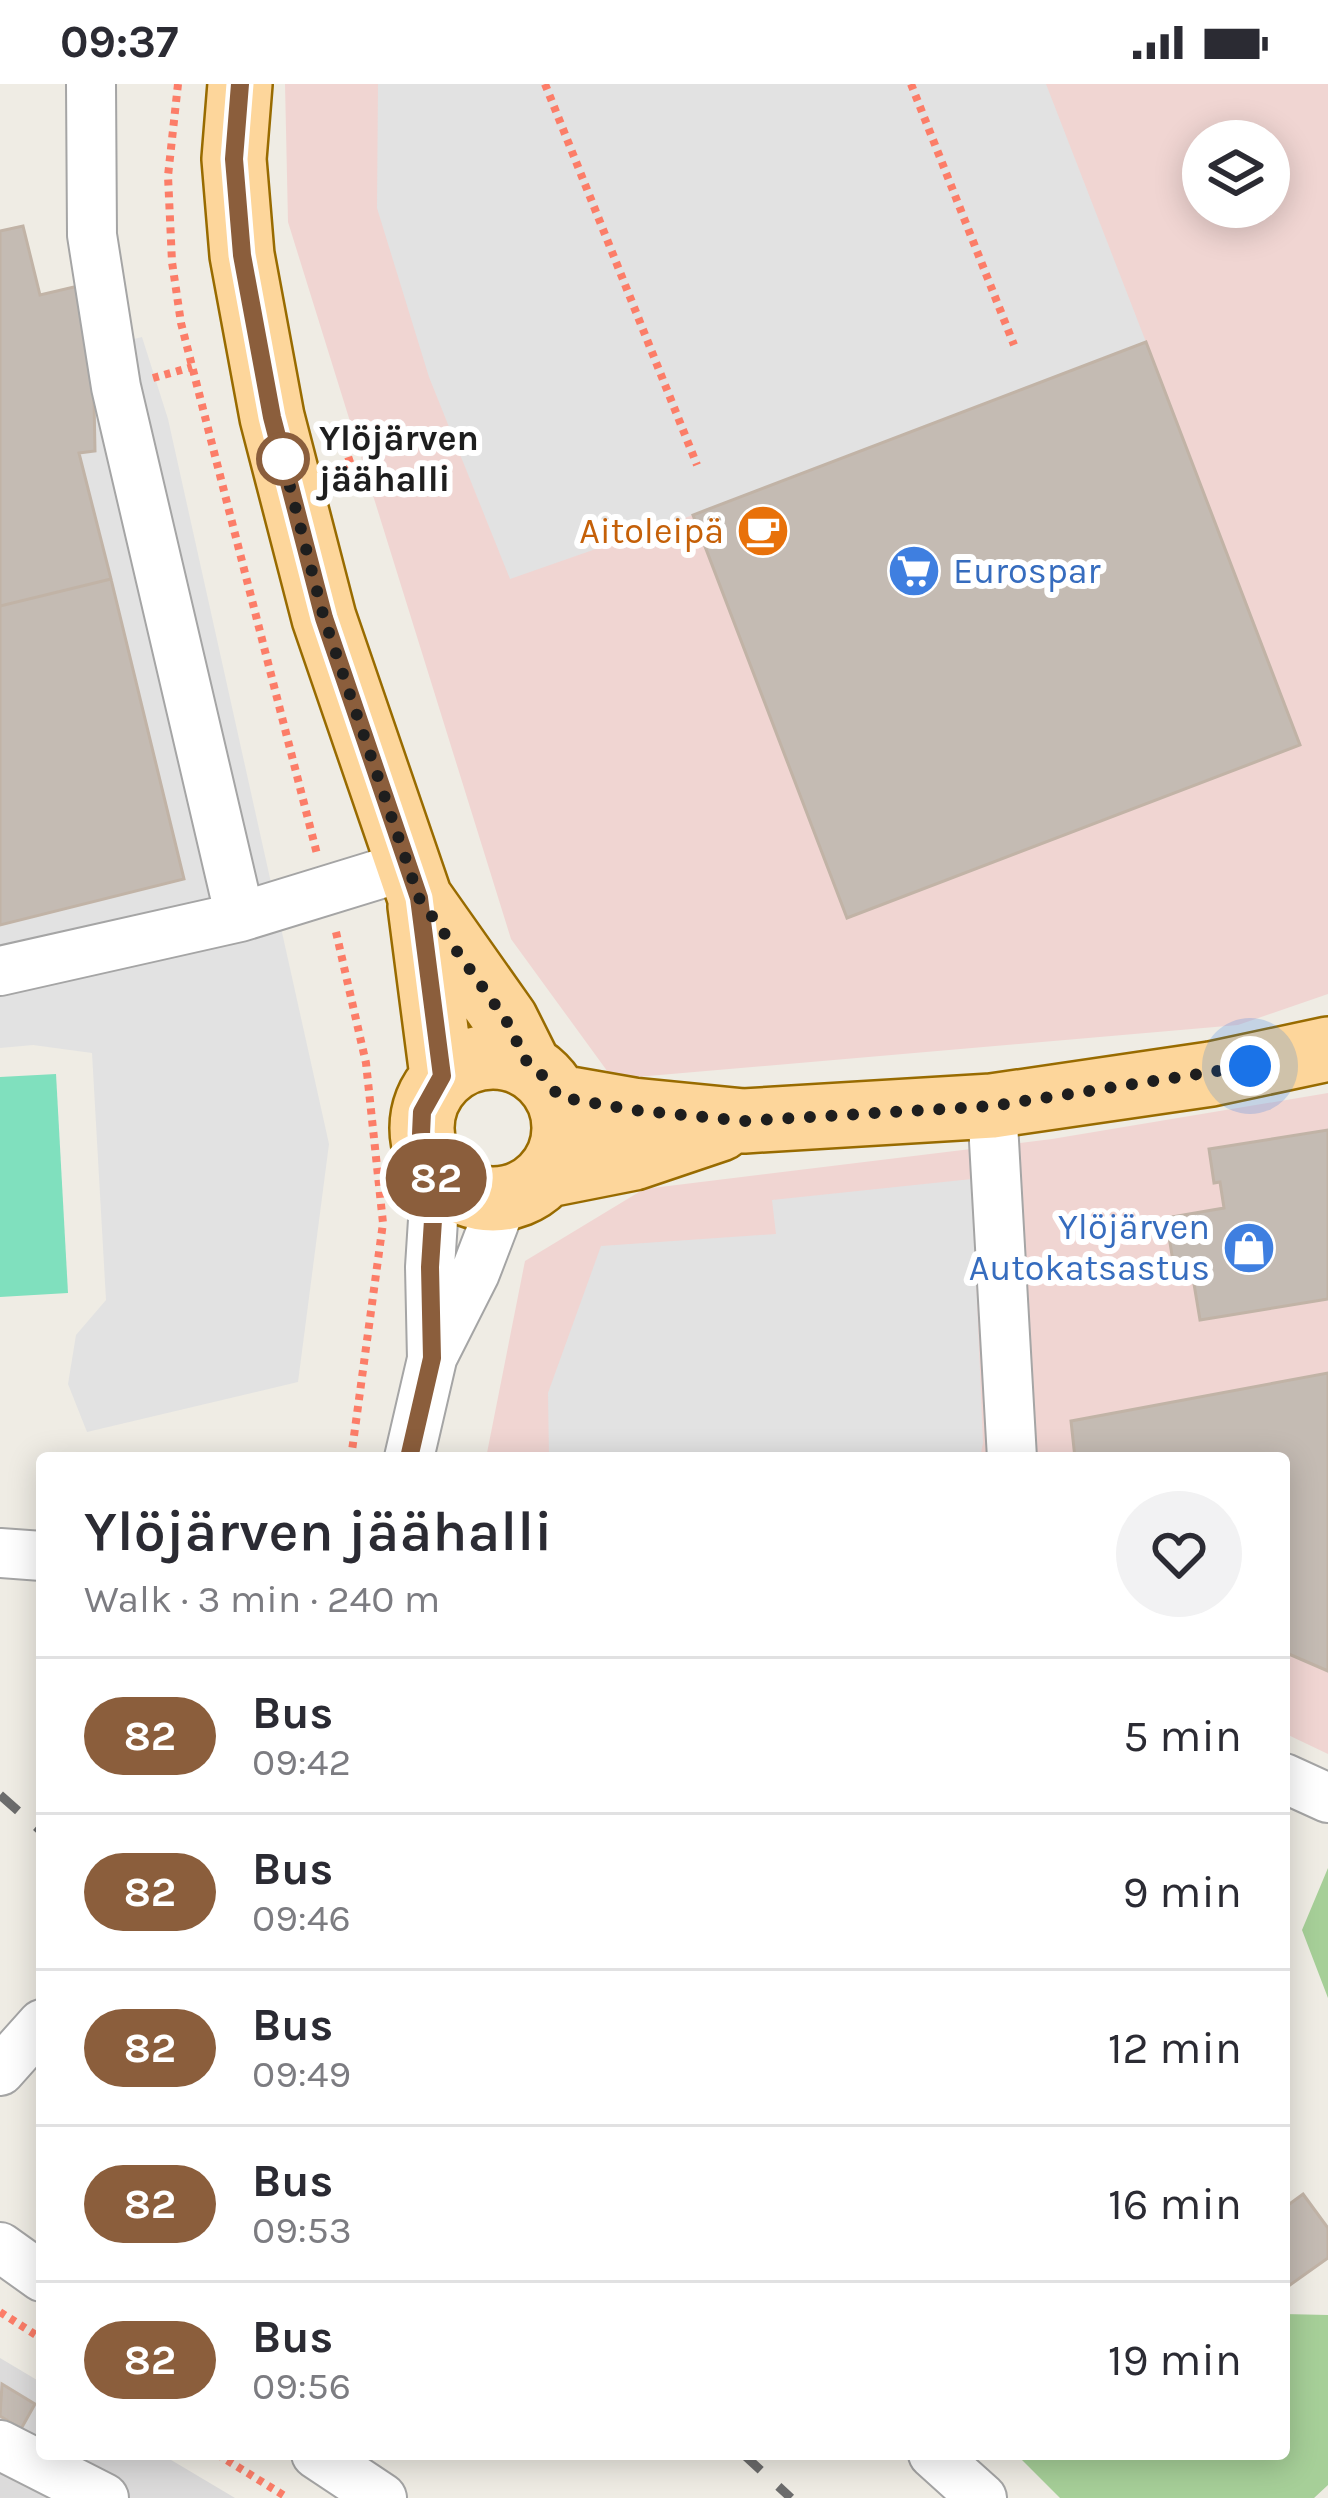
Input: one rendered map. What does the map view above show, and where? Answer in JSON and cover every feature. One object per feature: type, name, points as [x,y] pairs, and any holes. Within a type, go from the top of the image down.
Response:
[{"type":"main road","points":[[240,84],[234,159],[242,255],[272,417],[324,618],[413,882],[442,1076]]},
{"type":"main road","points":[[413,882],[506,1020],[566,1124],[562,1151],[526,1187]]},
{"type":"main road","points":[[744,1121],[526,1187],[466,1195],[436,1173],[421,1134],[422,1112],[442,1076],[483,1056],[633,1110],[744,1121],[992,1106],[1210,1074],[1328,1049]]},
{"type":"street","points":[[91,84],[92,235],[130,459],[240,917]]},
{"type":"street","points":[[0,971],[240,917],[327,892],[413,882]]},
{"type":"street","points":[[992,1106],[1012,1452]]},
{"type":"street","points":[[432,1358],[430,1267],[436,1173]]},
{"type":"street","points":[[410,1452],[432,1358],[526,1187]]},
{"type":"street","points":[[0,1553],[36,1556]]},
{"type":"street","points":[[1290,1781],[1328,1798]]},
{"type":"street","points":[[0,2072],[36,2031]]},
{"type":"street","points":[[0,2247],[36,2273]]},
{"type":"street","points":[[0,2445],[104,2498]]},
{"type":"street","points":[[325,2460],[382,2498]]},
{"type":"street","points":[[940,2460],[982,2498]]},
{"type":"path","points":[[178,84],[168,176],[181,323],[367,1063],[383,1222],[351,1452]]},
{"type":"path","points":[[545,84],[697,465]]},
{"type":"path","points":[[910,84],[1014,345]]},
{"type":"path","points":[[0,2312],[36,2335]]},
{"type":"path","points":[[227,2460],[288,2498]]},
{"type":"shaded area","points":[[285,84],[1328,84],[1328,994],[1238,1025],[613,1079],[511,939],[288,222]]},
{"type":"shaded area","points":[[378,84],[1046,84],[1146,342],[693,515],[510,579],[429,377],[377,208]]},
{"type":"shaded area","points":[[142,337],[168,419],[329,1144],[298,1382],[87,1432],[68,1384],[76,1335],[106,1300],[92,1053],[33,1045],[0,1048],[0,925],[184,878],[79,453],[95,450],[93,349]]},
{"type":"shaded area","points":[[1328,1093],[1328,1754],[1290,1736],[1290,1452],[487,1452],[525,1261],[644,1189],[1052,1139]]},
{"type":"shaded area","points":[[972,1179],[981,1452],[549,1452],[548,1393],[601,1246],[776,1234],[772,1200]]},
{"type":"shaded area","points":[[0,2358],[36,2379],[36,2460],[171,2460],[235,2498],[0,2498]]},
{"type":"green space","points":[[56,1074],[68,1293],[0,1297],[0,1077]]},
{"type":"green space","points":[[1328,1868],[1328,1998],[1302,1930]]},
{"type":"green space","points":[[1290,2314],[1328,2315],[1328,2485],[1314,2498],[1060,2498],[1022,2460],[1290,2460]]},
{"type":"building","points":[[23,226],[40,295],[78,286],[93,349],[95,451],[79,453],[111,579],[0,606],[0,231]]},
{"type":"building","points":[[1146,342],[1300,745],[847,918],[693,515]]},
{"type":"building","points":[[111,579],[184,879],[0,925],[0,606]]},
{"type":"building","name":"Ylöjärven Autokatsastus","points":[[1328,1130],[1328,1299],[1200,1320],[1193,1278],[1176,1280],[1166,1218],[1224,1208],[1209,1149]]},
{"type":"building","points":[[1328,1373],[1328,1671],[1290,1655],[1290,1452],[1074,1452],[1071,1421]]},
{"type":"building","points":[[1303,2194],[1328,2228],[1328,2258],[1290,2285],[1290,2204]]},
{"type":"building","points":[[2,2384],[35,2404],[21,2429],[0,2416]]},
{"type":"railway","points":[[0,1795],[36,1827]]},
{"type":"railway","points":[[750,2460],[791,2498]]},
{"type":"bus line","name":"82","points":[[240,84],[234,159],[242,255],[272,417],[324,618],[419,898],[442,1076],[422,1112],[421,1134],[436,1173],[430,1267],[432,1358],[411,1452]]},
{"type":"place","name":"Ylöjärven jäähalli","points":[[283,459]]},
{"type":"place","name":"Aitoleipä","points":[[763,531]]},
{"type":"place","name":"Eurospar","points":[[914,571]]},
{"type":"place","name":"Ylöjärven Autokatsastus","points":[[1249,1248]]},
{"type":"route","points":[[283,459],[281,452],[324,618],[419,898],[506,1020],[528,1064],[559,1097],[744,1121],[992,1106],[1250,1066]]}]
